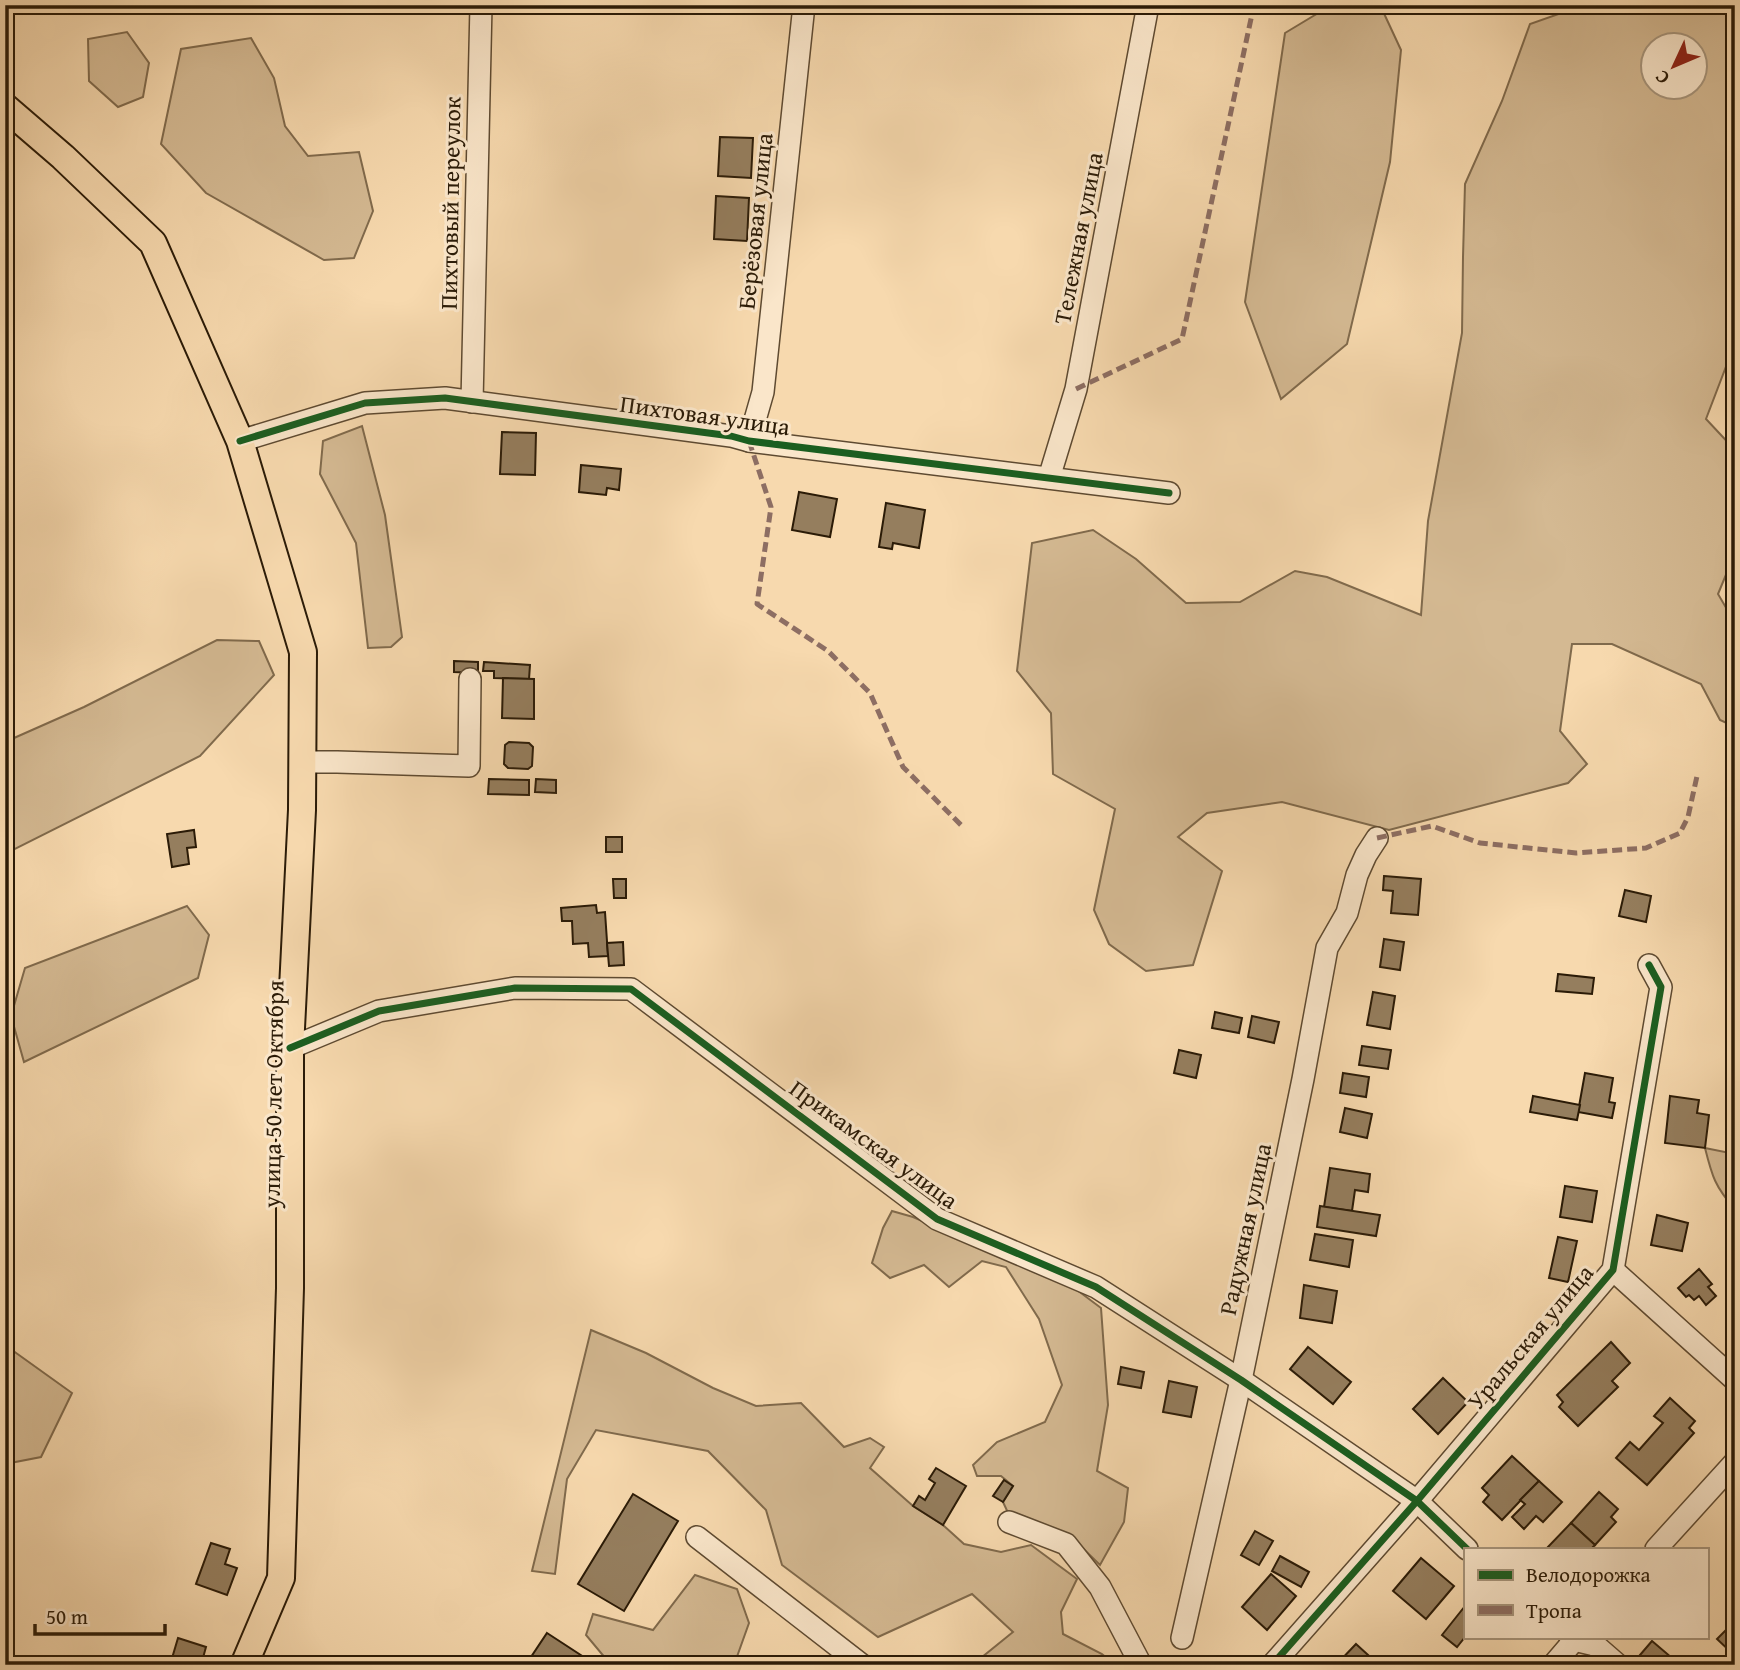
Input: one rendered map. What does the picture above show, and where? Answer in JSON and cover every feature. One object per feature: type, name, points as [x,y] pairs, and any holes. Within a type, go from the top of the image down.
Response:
[{"type":"main road","name":"улица 50 лет Октября","points":[[5,107],[63,157],[153,243],[240,442],[303,652],[302,810],[290,1048],[290,1288],[281,1578],[244,1665]]},
{"type":"street","name":"Пихтовый переулок","points":[[472,402],[481,5]]},
{"type":"street","name":"Берёзовая улица","points":[[749,441],[763,392],[804,5]]},
{"type":"street","name":"Тележная улица","points":[[1049,478],[1076,389],[1148,5]]},
{"type":"street","name":"Пихтовая улица","points":[[240,442],[365,403],[445,398],[731,436],[749,441],[1169,493]]},
{"type":"street","points":[[302,762],[469,766],[470,679]]},
{"type":"street","name":"Радужная улица","points":[[1182,1638],[1241,1380],[1327,948],[1347,913],[1357,875],[1377,838]]},
{"type":"street","name":"Уральская улица","points":[[1272,1665],[1417,1501],[1613,1270],[1661,987],[1649,965]]},
{"type":"street","name":"Прикамская улица","points":[[290,1048],[379,1011],[515,988],[631,989],[937,1219],[1096,1287],[1241,1380],[1417,1501],[1465,1548]]},
{"type":"street","points":[[1613,1270],[1735,1380]]},
{"type":"street","points":[[1657,1548],[1735,1462]]},
{"type":"street","points":[[1009,1522],[1066,1544],[1100,1587],[1141,1665]]},
{"type":"street","points":[[697,1537],[862,1665]]},
{"type":"street","points":[[1553,1665],[1574,1638],[1595,1645],[1618,1665]]},
{"type":"shaded area","points":[[1584,5],[1735,5],[1735,343],[1706,419],[1735,450],[1735,553],[1718,594],[1735,623],[1735,727],[1720,720],[1701,684],[1612,644],[1572,644],[1560,731],[1587,764],[1568,783],[1389,830],[1282,802],[1207,813],[1178,837],[1222,871],[1193,965],[1146,971],[1109,944],[1094,910],[1115,809],[1053,774],[1051,713],[1017,671],[1032,543],[1093,530],[1136,559],[1186,603],[1240,602],[1295,571],[1327,577],[1421,615],[1428,521],[1462,333],[1465,184],[1502,101],[1530,24]]},
{"type":"shaded area","points":[[1381,7],[1401,50],[1390,162],[1347,344],[1281,399],[1245,302],[1285,33],[1325,9]]},
{"type":"shaded area","points":[[127,32],[149,63],[143,97],[118,107],[89,81],[88,39]]},
{"type":"shaded area","points":[[251,38],[274,78],[285,126],[308,156],[359,152],[373,211],[354,258],[324,260],[206,193],[161,144],[181,49]]},
{"type":"shaded area","points":[[362,426],[385,515],[402,637],[391,647],[368,648],[356,543],[320,474],[323,441]]},
{"type":"shaded area","points":[[217,640],[259,641],[274,675],[200,756],[5,854],[5,742],[84,707]]},
{"type":"shaded area","points":[[187,906],[209,935],[198,978],[24,1062],[11,1016],[25,968]]},
{"type":"shaded area","points":[[1705,1148],[1735,1154],[1735,1209],[1715,1181]]},
{"type":"shaded area","points":[[892,1211],[913,1217],[1069,1284],[1101,1308],[1108,1405],[1097,1471],[1128,1488],[1124,1522],[1100,1565],[1069,1535],[1009,1515],[1003,1502],[1013,1486],[1001,1476],[977,1476],[973,1465],[997,1442],[1045,1422],[1062,1385],[1039,1319],[1006,1267],[982,1261],[949,1287],[924,1265],[890,1278],[872,1263],[883,1228]]},
{"type":"shaded area","points":[[591,1330],[646,1353],[713,1388],[756,1406],[801,1403],[844,1447],[870,1438],[884,1447],[870,1468],[913,1506],[943,1525],[964,1544],[1001,1552],[1031,1545],[1077,1579],[1061,1612],[1063,1634],[1102,1654],[1115,1665],[978,1665],[976,1662],[1013,1632],[972,1594],[878,1637],[782,1565],[766,1510],[708,1451],[596,1430],[567,1479],[555,1574],[532,1571]]},
{"type":"shaded area","points":[[5,1345],[72,1393],[41,1457],[5,1464]]},
{"type":"shaded area","points":[[695,1575],[737,1589],[749,1623],[734,1665],[611,1665],[586,1635],[593,1614],[653,1630]]},
{"type":"building","points":[[720,137],[753,138],[751,178],[718,176]]},
{"type":"building","points":[[716,196],[749,198],[747,241],[714,239]]},
{"type":"building","points":[[502,432],[536,433],[535,475],[500,474]]},
{"type":"building","points":[[581,465],[621,469],[619,490],[607,488],[606,495],[579,492]]},
{"type":"building","points":[[799,492],[837,499],[830,537],[792,530]]},
{"type":"building","points":[[886,503],[925,510],[919,548],[893,543],[892,549],[879,547]]},
{"type":"building","points":[[454,661],[478,662],[478,673],[454,672]]},
{"type":"building","points":[[484,662],[530,665],[529,679],[494,678],[494,671],[483,671]]},
{"type":"building","points":[[503,678],[534,679],[534,719],[502,718]]},
{"type":"building","points":[[509,742],[529,743],[533,747],[532,766],[528,769],[508,768],[504,764],[505,745]]},
{"type":"building","points":[[489,779],[529,780],[529,795],[488,794]]},
{"type":"building","points":[[536,779],[556,780],[556,793],[535,792]]},
{"type":"building","points":[[194,830],[196,847],[187,848],[189,864],[172,867],[167,834]]},
{"type":"building","points":[[606,837],[622,837],[622,852],[606,852]]},
{"type":"building","points":[[1384,876],[1421,879],[1418,915],[1391,913],[1393,891],[1383,890]]},
{"type":"building","points":[[613,879],[626,879],[626,898],[614,898]]},
{"type":"building","points":[[1625,890],[1651,896],[1646,922],[1619,916]]},
{"type":"building","points":[[596,905],[597,913],[605,912],[608,956],[589,957],[588,943],[573,944],[572,921],[562,921],[561,908]]},
{"type":"building","points":[[1384,939],[1404,942],[1400,970],[1380,967]]},
{"type":"building","points":[[623,942],[624,965],[609,966],[607,943]]},
{"type":"building","points":[[1558,974],[1594,978],[1592,994],[1556,991]]},
{"type":"building","points":[[1373,992],[1395,996],[1390,1029],[1367,1025]]},
{"type":"building","points":[[1215,1012],[1242,1018],[1239,1033],[1212,1028]]},
{"type":"building","points":[[1252,1016],[1279,1022],[1274,1043],[1248,1037]]},
{"type":"building","points":[[1362,1046],[1391,1050],[1388,1069],[1359,1065]]},
{"type":"building","points":[[1179,1050],[1201,1055],[1196,1078],[1174,1073]]},
{"type":"building","points":[[1343,1073],[1369,1077],[1366,1097],[1340,1093]]},
{"type":"building","points":[[1585,1073],[1613,1078],[1609,1102],[1615,1103],[1612,1118],[1578,1112]]},
{"type":"building","points":[[1533,1096],[1580,1105],[1577,1120],[1530,1112]]},
{"type":"building","points":[[1670,1096],[1699,1100],[1697,1113],[1709,1115],[1705,1148],[1665,1143]]},
{"type":"building","points":[[1345,1108],[1372,1114],[1367,1138],[1340,1132]]},
{"type":"building","points":[[1330,1168],[1370,1174],[1368,1192],[1355,1190],[1352,1211],[1324,1207]]},
{"type":"building","points":[[1565,1186],[1597,1191],[1592,1222],[1560,1217]]},
{"type":"building","points":[[1320,1206],[1380,1215],[1376,1236],[1317,1227]]},
{"type":"building","points":[[1657,1215],[1688,1223],[1682,1251],[1651,1245]]},
{"type":"building","points":[[1315,1234],[1353,1240],[1349,1267],[1310,1260]]},
{"type":"building","points":[[1558,1237],[1577,1241],[1568,1282],[1549,1278]]},
{"type":"building","points":[[1699,1269],[1712,1284],[1708,1287],[1716,1296],[1706,1305],[1699,1296],[1694,1300],[1689,1295],[1686,1297],[1678,1288]]},
{"type":"building","points":[[1304,1285],[1337,1291],[1332,1323],[1300,1318]]},
{"type":"building","points":[[1611,1342],[1630,1363],[1612,1381],[1618,1387],[1578,1426],[1559,1407],[1563,1402],[1557,1395]]},
{"type":"building","points":[[1308,1347],[1351,1382],[1333,1404],[1290,1369]]},
{"type":"building","points":[[1121,1367],[1144,1372],[1141,1388],[1118,1384]]},
{"type":"building","points":[[1443,1378],[1468,1402],[1438,1434],[1413,1409]]},
{"type":"building","points":[[1169,1381],[1197,1387],[1191,1417],[1163,1412]]},
{"type":"building","points":[[1670,1398],[1695,1421],[1689,1428],[1694,1433],[1647,1485],[1616,1458],[1630,1442],[1639,1450],[1663,1423],[1654,1416]]},
{"type":"building","points":[[1512,1456],[1539,1481],[1502,1520],[1483,1502],[1489,1495],[1482,1488]]},
{"type":"building","points":[[936,1468],[966,1486],[943,1525],[913,1506],[919,1496],[925,1500],[935,1483],[929,1479]]},
{"type":"building","points":[[1004,1480],[1013,1486],[1003,1502],[993,1496]]},
{"type":"building","points":[[1539,1481],[1562,1502],[1543,1522],[1536,1516],[1524,1529],[1512,1517],[1525,1504],[1520,1500]]},
{"type":"building","points":[[1599,1492],[1618,1509],[1611,1517],[1616,1522],[1595,1545],[1571,1523]]},
{"type":"building","points":[[633,1494],[678,1521],[624,1611],[578,1584]]},
{"type":"building","points":[[1571,1523],[1595,1545],[1592,1548],[1547,1548]]},
{"type":"building","points":[[1255,1531],[1273,1541],[1259,1565],[1241,1555]]},
{"type":"building","points":[[211,1543],[230,1549],[225,1564],[237,1568],[227,1595],[196,1584]]},
{"type":"building","points":[[1280,1556],[1309,1572],[1301,1587],[1272,1571]]},
{"type":"building","points":[[1421,1558],[1454,1586],[1426,1619],[1393,1591]]},
{"type":"building","points":[[1271,1574],[1296,1596],[1267,1630],[1242,1607]]},
{"type":"building","points":[[1464,1607],[1464,1638],[1457,1647],[1442,1635]]},
{"type":"building","points":[[1735,1621],[1735,1656],[1717,1639]]},
{"type":"building","points":[[547,1633],[596,1665],[537,1665],[529,1660]]},
{"type":"building","points":[[178,1638],[206,1647],[201,1665],[170,1665]]},
{"type":"building","points":[[1652,1641],[1679,1664],[1684,1659],[1690,1665],[1637,1665],[1634,1662]]},
{"type":"building","points":[[1356,1644],[1379,1665],[1336,1665]]},
{"type":"marked path","points":[[1076,389],[1182,339],[1254,5]]},
{"type":"marked path","points":[[749,441],[771,507],[757,604],[828,651],[870,693],[903,767],[963,827]]},
{"type":"marked path","points":[[1377,838],[1432,826],[1480,843],[1576,853],[1646,848],[1680,833],[1688,817],[1697,776]]},
{"type":"cycle path","points":[[240,441],[365,403],[445,398],[731,436],[749,441],[1169,493]]},
{"type":"cycle path","points":[[1272,1665],[1417,1501],[1613,1270],[1661,987],[1649,965]]},
{"type":"cycle path","points":[[290,1048],[379,1011],[515,988],[631,989],[937,1219],[1096,1287],[1241,1380],[1417,1501],[1466,1548]]}]
